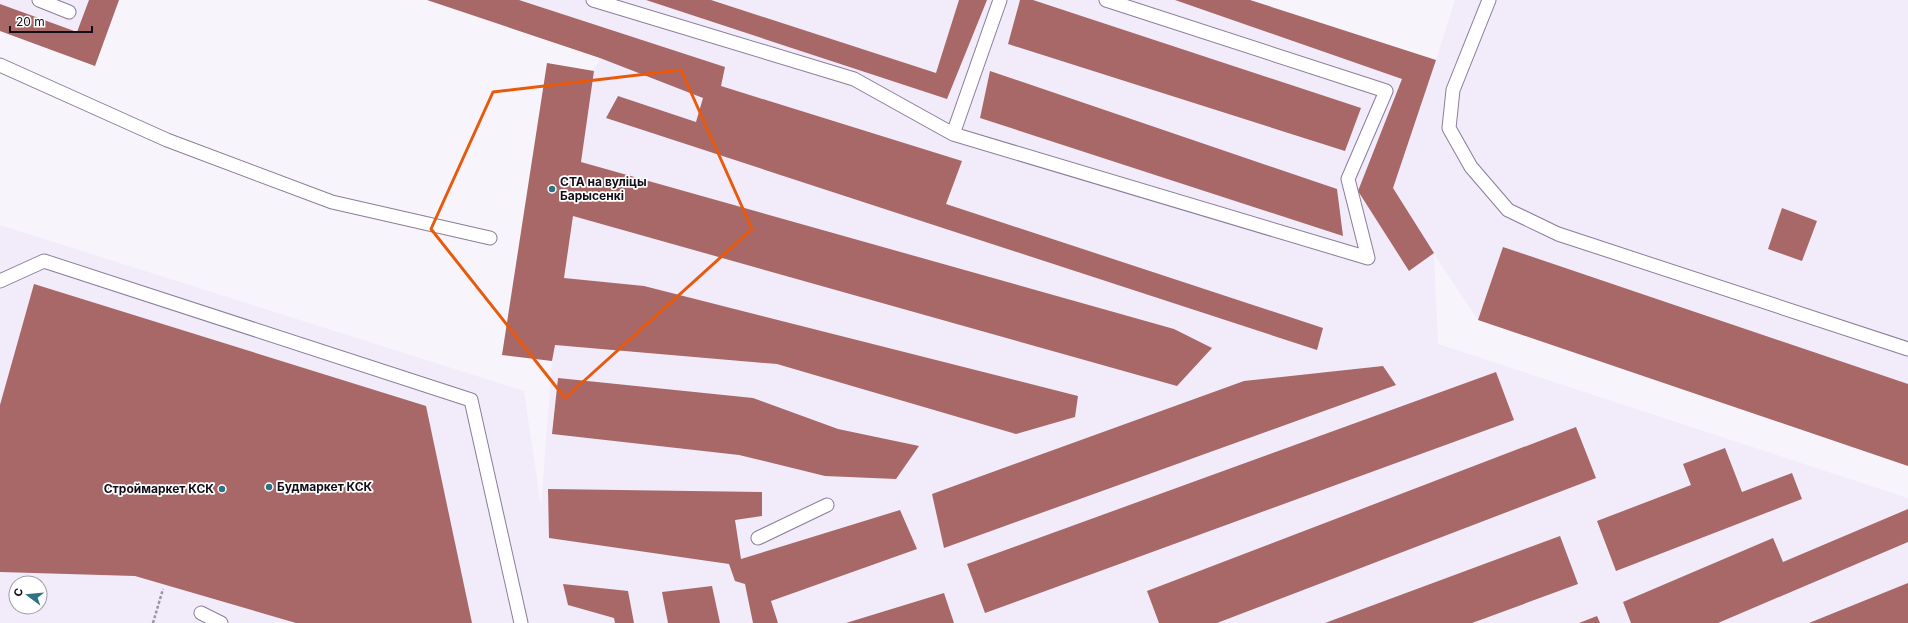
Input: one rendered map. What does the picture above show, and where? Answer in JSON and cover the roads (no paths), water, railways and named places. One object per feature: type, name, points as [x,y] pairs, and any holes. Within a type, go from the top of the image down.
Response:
[{"type":"lane","points":[[40,0],[69,12]]},
{"type":"lane","points":[[593,0],[854,80],[953,134],[1368,258],[1348,180],[1386,91],[1106,0]]},
{"type":"lane","points":[[953,134],[1000,0]]},
{"type":"lane","points":[[1490,0],[1453,90],[1448,128],[1471,167],[1508,210],[1558,234],[1908,349]]},
{"type":"lane","points":[[0,65],[167,140],[332,202],[490,238]]},
{"type":"lane","points":[[0,281],[44,261],[471,400],[521,623]]},
{"type":"lane","points":[[758,538],[827,505]]},
{"type":"lane","points":[[201,613],[221,623]]},
{"type":"place","name":"СТА на вуліцы Барысенкі","points":[[552,189]]},
{"type":"place","name":"Будмаркет КСК","points":[[269,487]]},
{"type":"place","name":"Строймаркет КСК","points":[[222,489]]}]
